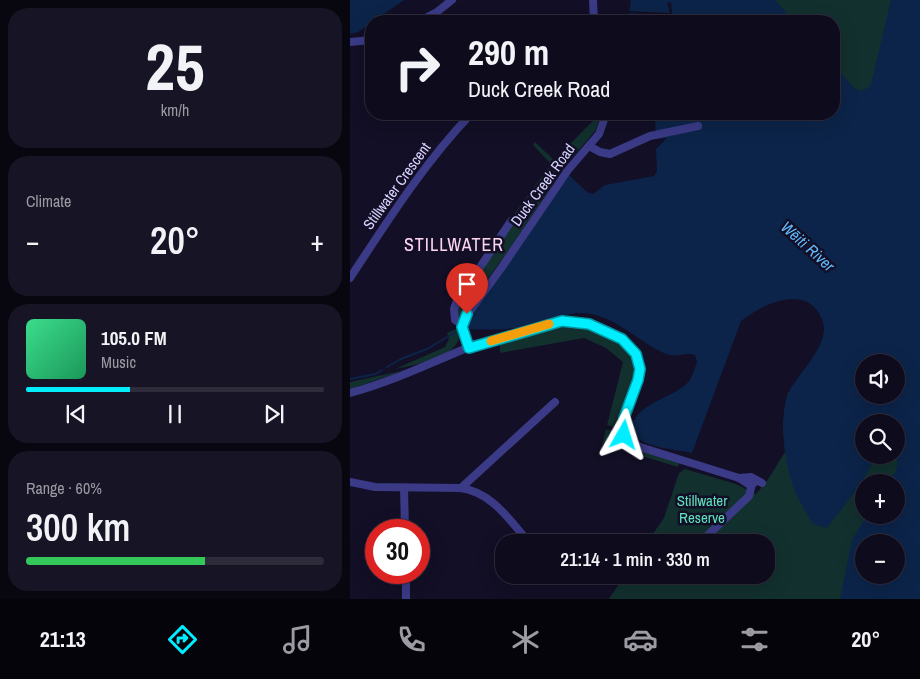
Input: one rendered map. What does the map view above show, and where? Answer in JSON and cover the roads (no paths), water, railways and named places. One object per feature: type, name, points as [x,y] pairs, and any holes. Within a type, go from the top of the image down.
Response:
[{"type":"street","points":[[431,15],[452,0]]},
{"type":"street","points":[[593,0],[594,15]]},
{"type":"street","points":[[350,42],[365,41]]},
{"type":"street","name":"Stillwater Crescent","points":[[350,278],[449,137],[465,120]]},
{"type":"street","name":"Duck Creek Road","points":[[462,324],[467,314],[502,267],[568,170],[601,130],[604,120]]},
{"type":"street","points":[[588,146],[600,152],[610,154],[650,136],[698,126]]},
{"type":"street","points":[[469,348],[462,324],[455,320],[456,303],[511,221]]},
{"type":"street","points":[[350,393],[384,383],[469,348],[562,321],[589,324],[616,336],[633,349],[640,369],[623,424],[626,438],[640,447],[739,478],[751,477],[757,482],[749,496],[709,534]]},
{"type":"street","points":[[461,488],[556,402]]},
{"type":"street","points":[[350,482],[375,487],[461,488],[480,493],[490,499],[522,534]]},
{"type":"street","points":[[404,488],[405,519]]},
{"type":"street","points":[[406,584],[406,599]]},
{"type":"water","points":[[350,0],[404,0],[382,15],[365,15],[365,27],[358,32],[350,34]]},
{"type":"water","points":[[631,0],[775,0],[788,15],[629,15]]},
{"type":"water","name":"Wēiti River","points":[[891,0],[920,0],[920,599],[840,599],[852,540],[855,535],[855,584],[905,584],[905,534],[856,534],[862,524],[905,524],[905,474],[894,474],[897,464],[905,464],[905,414],[855,414],[855,464],[872,464],[867,474],[855,474],[855,492],[827,528],[813,524],[791,481],[783,426],[786,400],[794,383],[810,362],[819,346],[824,330],[819,314],[808,303],[799,299],[779,301],[758,310],[741,321],[692,453],[651,445],[631,432],[633,422],[646,407],[674,393],[690,380],[697,362],[695,355],[669,355],[603,317],[590,314],[571,314],[529,326],[513,328],[468,329],[467,319],[569,175],[587,192],[593,194],[605,185],[654,176],[657,171],[656,149],[667,138],[656,139],[655,120],[840,120],[840,73],[859,91],[866,89],[871,84]]},
{"type":"waterway","points":[[387,367],[401,359],[427,349],[456,332]]},
{"type":"waterway","points":[[350,379],[376,374],[382,370]]},
{"type":"district","name":"STILLWATER","points":[[454,245]]},
{"type":"park label","name":"Stillwater Reserve","points":[[702,510]]}]
